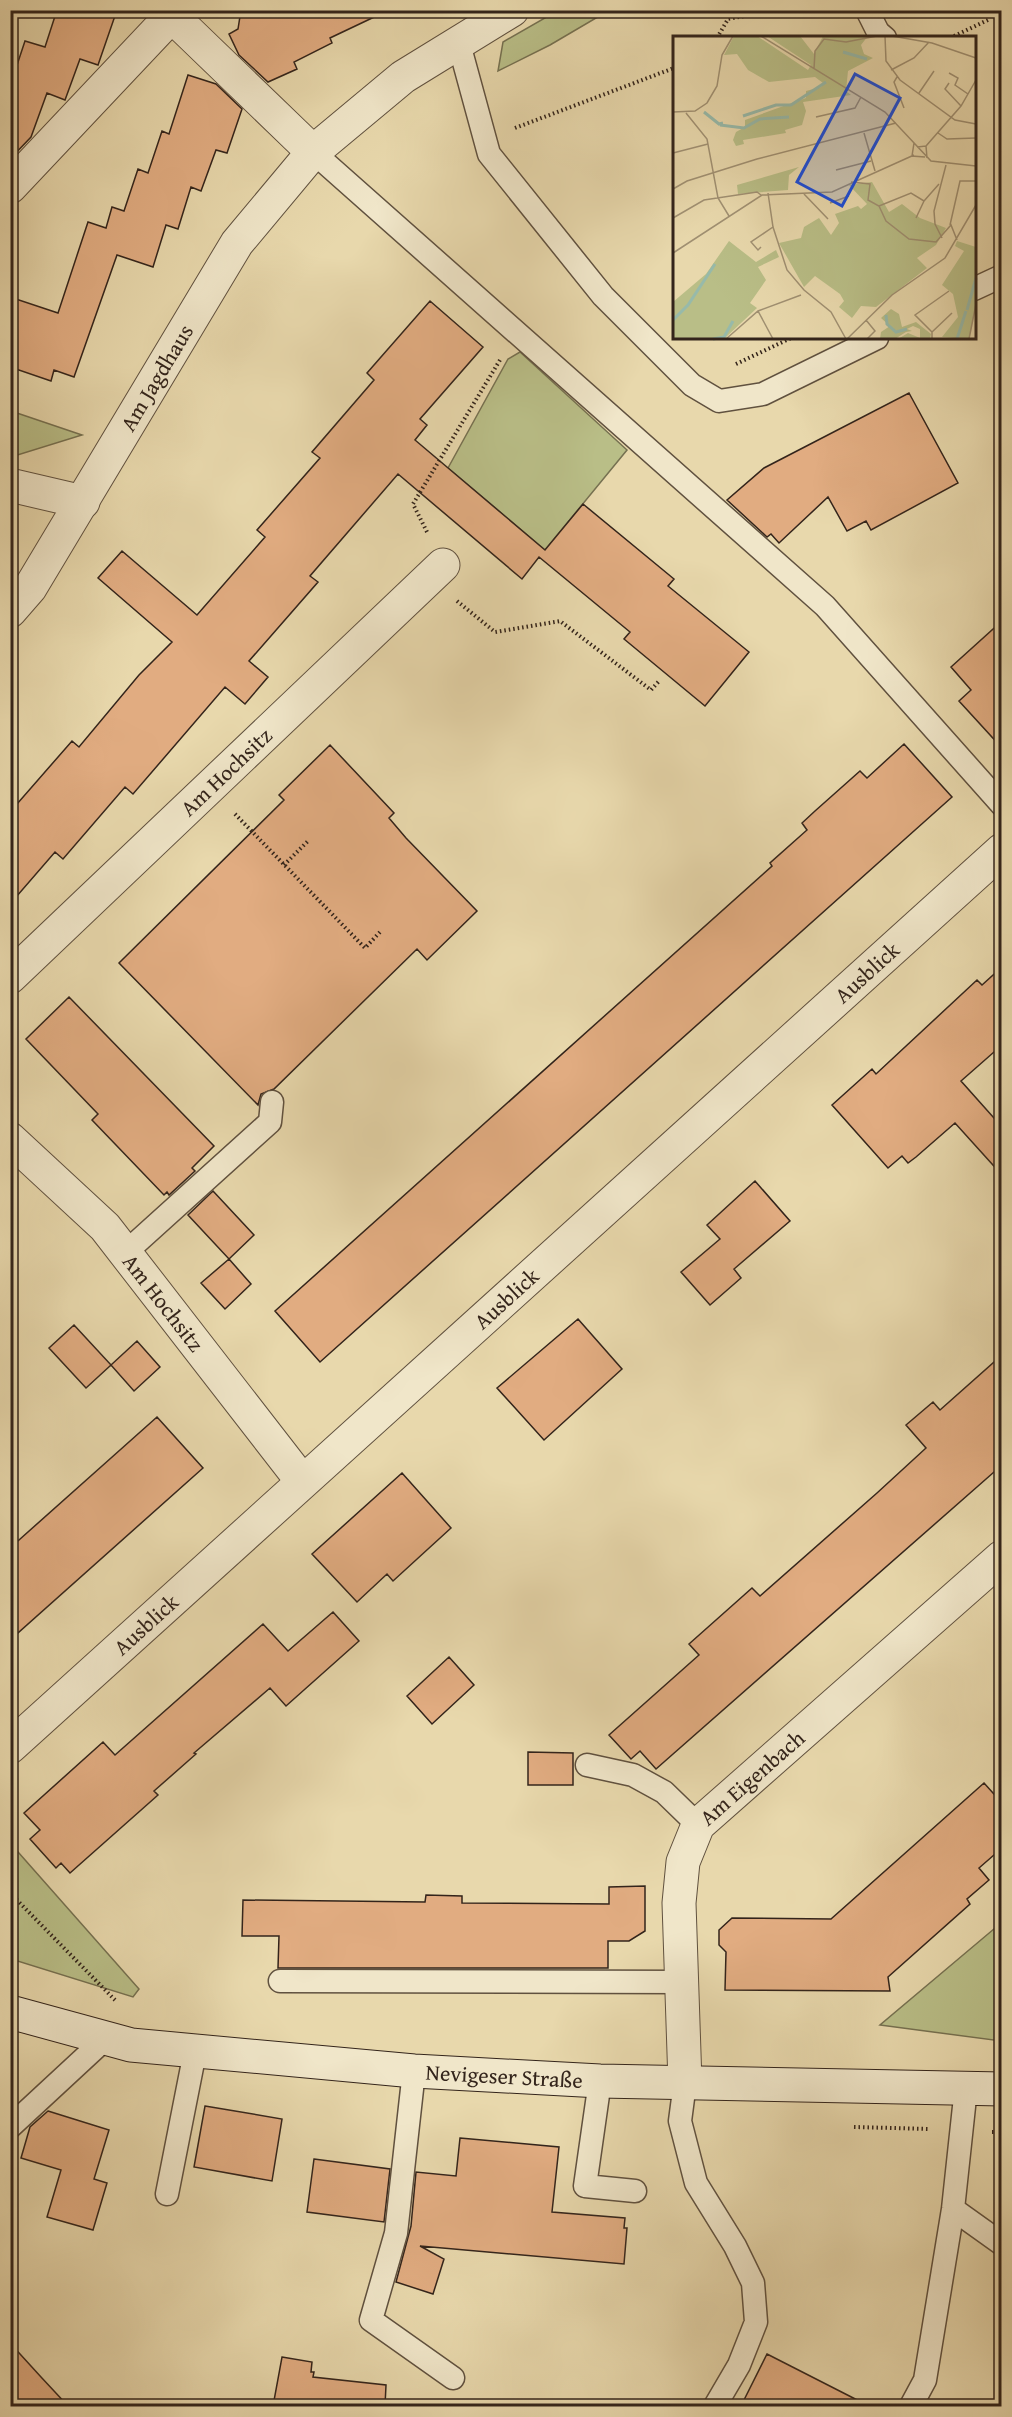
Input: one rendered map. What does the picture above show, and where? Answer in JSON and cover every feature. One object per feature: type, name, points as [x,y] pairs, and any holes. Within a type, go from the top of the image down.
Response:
[{"type":"street","name":"Am Jagdhaus","points":[[10,611],[30,588],[237,243],[313,152],[402,77],[512,10]]},
{"type":"street","points":[[10,188],[174,13],[313,152]]},
{"type":"street","points":[[10,485],[83,502]]},
{"type":"street","name":"Am Hochsitz","points":[[10,977],[436,572]]},
{"type":"street","name":"Ausblick","points":[[10,1747],[1002,850]]},
{"type":"street","name":"Am Hochsitz","points":[[10,1139],[105,1227],[302,1481]]},
{"type":"street","name":"Am Eigenbach","points":[[685,2083],[684,1982],[679,1903],[683,1862],[698,1825],[1002,1557]]},
{"type":"street","name":"Nevigeser Straße","points":[[10,2012],[118,2042],[195,2052],[414,2071],[600,2081],[1002,2090]]},
{"type":"lane","points":[[867,10],[878,32],[883,36]]},
{"type":"lane","points":[[459,44],[489,154],[603,296],[692,384],[719,401],[763,394],[875,339]]},
{"type":"lane","points":[[313,152],[825,606],[1002,806]]},
{"type":"lane","points":[[976,289],[1002,276]]},
{"type":"lane","points":[[125,1253],[270,1122],[272,1102]]},
{"type":"lane","points":[[587,1765],[633,1774],[664,1792],[698,1825]]},
{"type":"lane","points":[[280,1981],[684,1982]]},
{"type":"lane","points":[[10,2127],[118,2042]]},
{"type":"lane","points":[[167,2194],[195,2052]]},
{"type":"lane","points":[[414,2071],[396,2233],[371,2320],[453,2378]]},
{"type":"lane","points":[[600,2081],[585,2186],[635,2191]]},
{"type":"lane","points":[[685,2083],[680,2121],[696,2183],[735,2246],[753,2283],[754,2293],[756,2322],[739,2365],[715,2406]]},
{"type":"lane","points":[[911,2406],[925,2380],[953,2209],[966,2088]]},
{"type":"lane","points":[[953,2209],[1002,2244]]},
{"type":"path","points":[[718,36],[728,19],[778,10]]},
{"type":"path","points":[[954,36],[990,19]]},
{"type":"path","points":[[484,139],[673,69]]},
{"type":"path","points":[[516,334],[413,504],[436,572],[495,632],[560,621],[651,690],[660,680]]},
{"type":"path","points":[[692,384],[789,339]]},
{"type":"path","points":[[209,788],[365,948],[381,931]]},
{"type":"path","points":[[284,865],[309,840]]},
{"type":"path","points":[[10,1893],[120,2005],[118,2042]]},
{"type":"green space","points":[[557,11],[608,11],[550,45],[498,71],[503,42]]},
{"type":"green space","points":[[520,352],[627,450],[545,550],[448,468],[508,359]]},
{"type":"green space","points":[[11,411],[82,435],[11,457]]},
{"type":"green space","points":[[11,1844],[139,1989],[133,1997],[11,1959]]},
{"type":"green space","points":[[1001,1923],[1001,2041],[880,2025]]},
{"type":"building","points":[[57,10],[117,10],[98,65],[80,59],[65,100],[47,93],[31,137],[10,159],[10,86],[25,41],[45,47]]},
{"type":"building","points":[[241,10],[389,10],[330,38],[332,43],[294,62],[297,69],[268,82],[239,55],[229,34],[238,29]]},
{"type":"building","points":[[188,75],[216,84],[242,109],[227,153],[216,150],[201,191],[191,187],[178,229],[166,225],[153,267],[117,255],[74,377],[54,370],[51,381],[10,367],[10,297],[58,313],[88,222],[106,228],[112,207],[124,211],[138,169],[148,173],[162,131],[169,134]]},
{"type":"building","points":[[430,301],[483,347],[420,419],[427,425],[415,440],[545,550],[583,504],[674,579],[668,586],[749,652],[705,706],[624,639],[630,632],[539,557],[522,579],[398,474],[310,576],[318,582],[249,661],[268,677],[245,704],[225,687],[133,794],[125,787],[63,859],[55,852],[10,904],[10,812],[72,741],[79,747],[139,675],[172,642],[98,578],[122,551],[197,615],[265,537],[257,530],[320,458],[312,452],[374,380],[367,373]]},
{"type":"building","points":[[909,393],[958,483],[871,530],[866,521],[847,531],[828,497],[779,543],[771,534],[767,537],[727,500],[764,468]]},
{"type":"building","points":[[1002,621],[1002,748],[959,701],[971,690],[951,667]]},
{"type":"building","points":[[904,744],[952,797],[320,1362],[275,1311],[772,866],[770,863],[807,830],[802,823],[815,811],[860,771],[867,778]]},
{"type":"building","points":[[330,745],[394,813],[389,818],[406,838],[477,911],[427,960],[417,949],[274,1089],[261,1094],[258,1105],[119,963],[284,800],[279,795]]},
{"type":"building","points":[[1002,967],[1002,1045],[961,1081],[1002,1127],[1002,1175],[955,1123],[908,1163],[902,1156],[888,1168],[832,1105],[872,1069],[876,1074],[977,980],[982,985]]},
{"type":"building","points":[[69,997],[214,1146],[192,1168],[195,1171],[169,1195],[167,1192],[164,1195],[92,1120],[98,1114],[26,1039]]},
{"type":"building","points":[[755,1181],[790,1221],[734,1269],[741,1278],[710,1305],[681,1272],[720,1239],[707,1225]]},
{"type":"building","points":[[213,1191],[254,1235],[229,1259],[188,1215]]},
{"type":"building","points":[[229,1259],[251,1284],[225,1309],[201,1283]]},
{"type":"building","points":[[578,1319],[622,1369],[544,1440],[497,1388]]},
{"type":"building","points":[[74,1325],[111,1365],[86,1388],[49,1348]]},
{"type":"building","points":[[137,1341],[160,1367],[134,1391],[111,1365]]},
{"type":"building","points":[[1002,1355],[1002,1465],[656,1769],[640,1751],[631,1759],[609,1735],[699,1655],[689,1644],[752,1588],[760,1596],[926,1448],[906,1425],[933,1402],[940,1410]]},
{"type":"building","points":[[157,1417],[203,1468],[10,1640],[10,1548]]},
{"type":"building","points":[[402,1473],[451,1528],[393,1581],[387,1574],[357,1602],[312,1554]]},
{"type":"building","points":[[333,1612],[359,1641],[286,1706],[270,1688],[194,1753],[196,1754],[154,1791],[158,1795],[70,1873],[61,1863],[56,1868],[30,1839],[40,1830],[24,1813],[103,1742],[115,1755],[263,1624],[288,1651]]},
{"type":"building","points":[[449,1657],[474,1685],[432,1724],[407,1696]]},
{"type":"building","points":[[528,1752],[573,1753],[573,1785],[528,1785]]},
{"type":"building","points":[[984,1783],[1002,1803],[1002,1848],[979,1868],[989,1880],[967,1899],[970,1904],[888,1977],[890,1991],[725,1990],[726,1952],[719,1945],[719,1930],[732,1918],[831,1919]]},
{"type":"building","points":[[645,1886],[645,1931],[629,1941],[608,1941],[608,1968],[278,1968],[279,1936],[242,1936],[243,1900],[425,1902],[426,1895],[462,1896],[462,1903],[609,1904],[609,1887]]},
{"type":"building","points":[[205,2106],[282,2119],[272,2181],[194,2167]]},
{"type":"building","points":[[48,2111],[109,2130],[94,2179],[107,2183],[93,2230],[47,2217],[61,2170],[21,2158],[30,2127]]},
{"type":"building","points":[[460,2138],[559,2147],[552,2212],[625,2218],[624,2228],[627,2228],[624,2264],[420,2246],[444,2259],[433,2294],[396,2282],[411,2226],[416,2172],[456,2176]]},
{"type":"building","points":[[314,2159],[390,2169],[384,2222],[307,2212]]},
{"type":"building","points":[[10,2343],[41,2377],[68,2406],[10,2406]]},
{"type":"building","points":[[767,2354],[869,2406],[741,2406]]},
{"type":"building","points":[[282,2357],[312,2362],[313,2377],[386,2385],[385,2406],[273,2406]]}]
